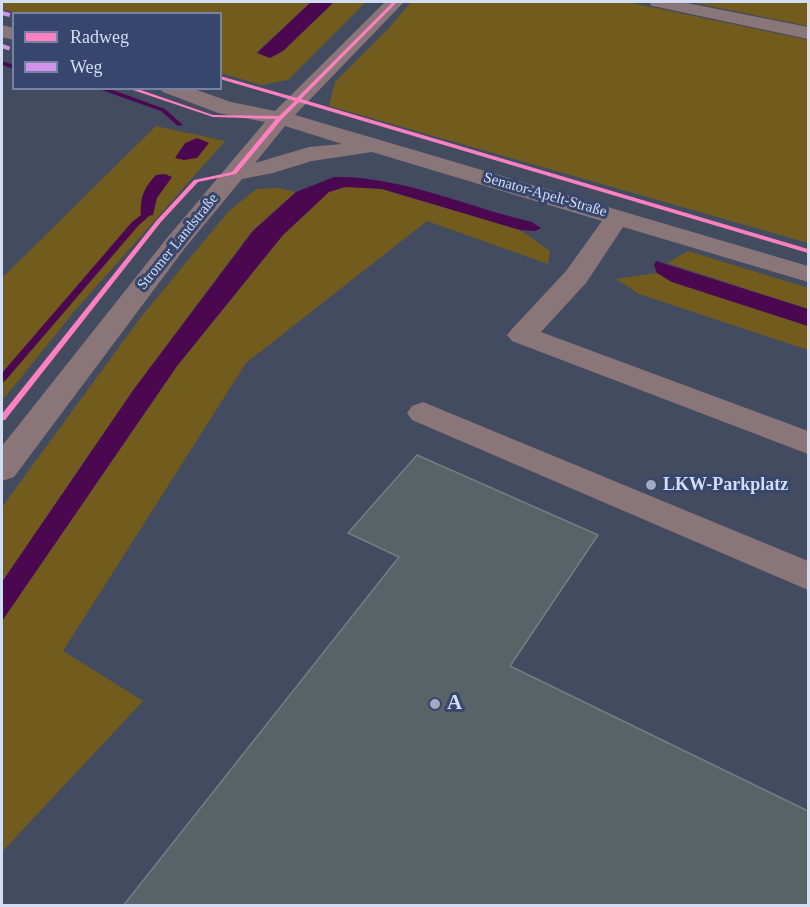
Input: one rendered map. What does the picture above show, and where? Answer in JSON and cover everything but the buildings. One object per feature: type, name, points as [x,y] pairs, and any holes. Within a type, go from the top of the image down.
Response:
[{"type":"street","name":"Stromer Landstraße","points":[[2,469],[176,243],[280,118],[395,2]]},
{"type":"street","points":[[658,2],[808,33]]},
{"type":"street","name":"Senator-Apelt-Straße","points":[[176,90],[226,108],[280,118],[808,274]]},
{"type":"street","name":"Senator-Apelt-Straße","points":[[217,90],[242,98],[280,118]]},
{"type":"street","points":[[234,173],[265,168],[309,154],[377,146]]},
{"type":"street","points":[[618,216],[576,277],[522,335],[808,443]]},
{"type":"street","points":[[423,413],[808,576]]},
{"type":"shaded area","points":[[2,2],[311,2],[257,52],[283,51],[334,2],[366,2],[288,80],[261,85],[222,73],[222,12],[13,12],[2,9]]},
{"type":"shaded area","points":[[311,2],[334,2],[283,51],[270,58],[257,53]]},
{"type":"shaded area","points":[[411,2],[627,2],[808,40],[808,243],[329,106],[335,82],[387,30]]},
{"type":"shaded area","points":[[690,2],[808,2],[808,26]]},
{"type":"shaded area","points":[[156,126],[225,141],[72,314],[2,401],[2,278]]},
{"type":"shaded area","points":[[197,138],[209,143],[197,158],[184,160],[175,158],[185,143]]},
{"type":"shaded area","points":[[165,174],[172,177],[157,198],[153,215],[141,217],[141,204],[145,189],[156,175]]},
{"type":"shaded area","points":[[334,177],[359,178],[409,187],[532,222],[541,228],[535,231],[520,230],[382,189],[345,187],[329,192],[283,235],[177,366],[2,621],[2,582],[134,389],[253,231],[296,192]]},
{"type":"shaded area","points":[[356,186],[382,189],[520,230],[550,251],[548,264],[427,221],[246,363],[63,651],[143,701],[2,852],[2,621],[177,366],[283,235],[329,192]]},
{"type":"shaded area","points":[[279,188],[296,192],[252,231],[134,389],[2,582],[2,507],[141,317],[228,212],[256,189]]},
{"type":"shaded area","points":[[688,251],[808,288],[808,309],[667,263]]},
{"type":"shaded area","points":[[656,261],[808,309],[808,326],[672,282],[657,273],[654,265]]},
{"type":"shaded area","points":[[657,273],[672,282],[808,326],[808,350],[639,294],[616,279]]},
{"type":"waterway","points":[[2,63],[12,66]]},
{"type":"waterway","points":[[105,90],[163,110],[180,125]]},
{"type":"waterway","points":[[2,379],[135,224],[145,216],[149,203]]},
{"type":"marked path","points":[[2,13],[12,16]]},
{"type":"marked path","points":[[2,46],[12,49]]},
{"type":"cycle path","points":[[2,418],[159,221],[196,181],[234,173],[280,118],[395,2]]},
{"type":"cycle path","points":[[222,78],[808,251]]},
{"type":"cycle path","points":[[135,90],[213,116],[280,118]]},
{"type":"place","name":"LKW-Parkplatz","points":[[651,485]]},
{"type":"place","name":"A","points":[[435,704]]}]
